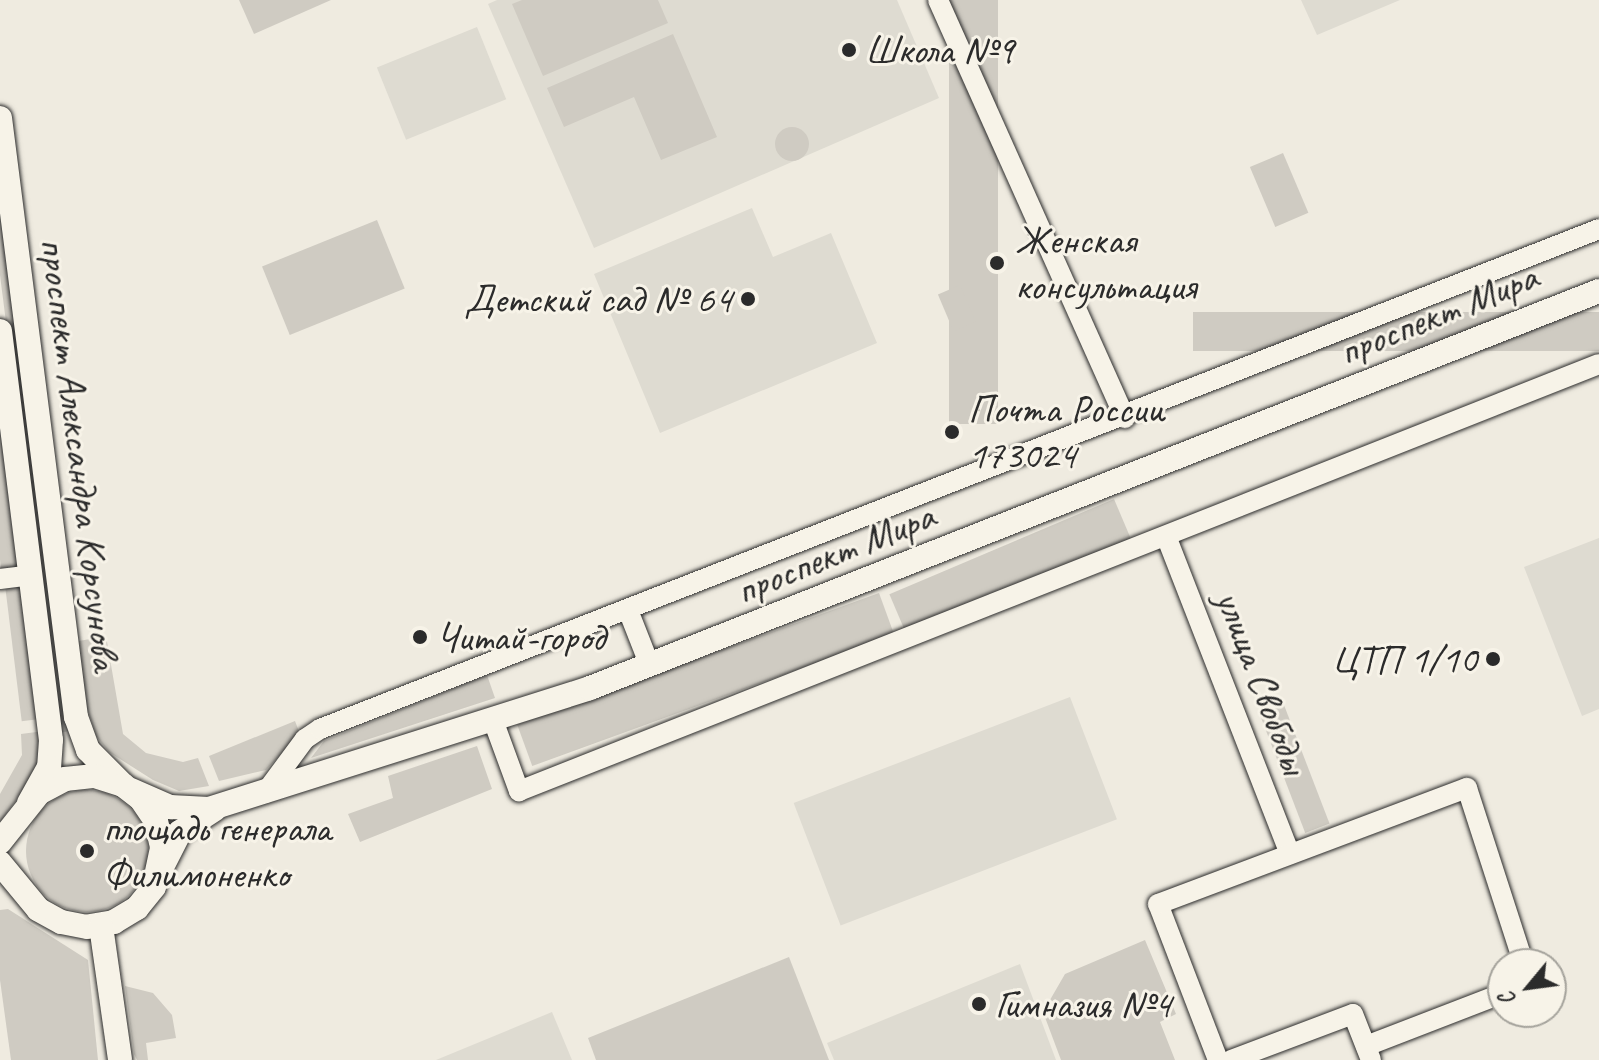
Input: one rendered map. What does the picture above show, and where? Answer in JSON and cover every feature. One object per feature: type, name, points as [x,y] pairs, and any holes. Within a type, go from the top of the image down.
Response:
[{"type":"main road","name":"проспект Александра Корсунова","points":[[0,118],[76,717],[95,760],[127,787]]},
{"type":"main road","name":"проспект Мира","points":[[127,787],[170,807],[224,805],[493,720],[650,666],[1599,291]]},
{"type":"main road","name":"проспект Александра Корсунова","points":[[0,331],[32,575],[51,757],[25,810]]},
{"type":"main road","points":[[0,842],[25,810],[65,779],[95,776],[127,787],[156,821],[162,848],[159,875],[137,908],[101,926],[61,922],[29,899],[0,863]]},
{"type":"main road","name":"проспект Мира","points":[[159,875],[180,832],[224,805]]},
{"type":"main road","points":[[25,810],[12,859],[29,899]]},
{"type":"main road","points":[[101,926],[120,1060]]},
{"type":"street","points":[[938,0],[1125,418]]},
{"type":"street","points":[[265,793],[305,739],[320,729],[1125,418],[1599,229]]},
{"type":"street","points":[[493,720],[519,791],[1599,364]]},
{"type":"street","name":"улица Свободы","points":[[1166,536],[1290,854]]},
{"type":"street","points":[[0,579],[32,575]]},
{"type":"street","points":[[628,610],[650,666]]},
{"type":"street","points":[[1218,1060],[1158,904],[1467,788],[1519,948]]},
{"type":"street","points":[[1231,1060],[1353,1014],[1368,1053],[1487,1000]]},
{"type":"shaded area","points":[[239,0],[331,0],[254,34]]},
{"type":"shaded area","points":[[497,0],[897,0],[939,98],[594,248],[488,4]]},
{"type":"shaded area","points":[[522,0],[658,0],[668,23],[543,76],[512,4]]},
{"type":"shaded area","points":[[949,0],[998,0],[998,424],[949,424]]},
{"type":"shaded area","points":[[1301,0],[1400,0],[1317,35]]},
{"type":"shaded area","points":[[477,27],[506,99],[406,140],[377,67]]},
{"type":"shaded area","points":[[673,34],[717,137],[661,160],[634,97],[564,127],[547,88]]},
{"type":"shaded area","points":[[792,127],[804,132],[809,144],[804,156],[792,161],[780,156],[775,144],[780,132]]},
{"type":"shaded area","points":[[1283,153],[1308,213],[1275,227],[1250,167]]},
{"type":"shaded area","points":[[0,173],[70,731],[58,733],[0,275]]},
{"type":"shaded area","points":[[752,208],[773,257],[831,233],[877,343],[660,433],[594,274]]},
{"type":"shaded area","points":[[377,220],[405,289],[290,335],[262,266]]},
{"type":"shaded area","points":[[960,285],[976,322],[954,331],[938,294]]},
{"type":"shaded area","points":[[1193,312],[1599,312],[1599,351],[1193,351]]},
{"type":"shaded area","points":[[0,412],[20,567],[1,569],[0,560]]},
{"type":"shaded area","points":[[1114,499],[1131,540],[907,635],[889,594]]},
{"type":"shaded area","points":[[1599,538],[1599,709],[1582,716],[1524,567]]},
{"type":"shaded area","points":[[23,584],[40,719],[22,721],[5,586]]},
{"type":"shaded area","points":[[879,593],[894,634],[532,766],[517,725]]},
{"type":"shaded area","points":[[106,636],[123,734],[146,753],[183,762],[198,758],[209,786],[179,791],[153,780],[109,752],[96,736],[81,689],[79,641]]},
{"type":"shaded area","points":[[487,675],[495,698],[311,758],[324,741]]},
{"type":"shaded area","points":[[1070,697],[1117,819],[841,925],[794,803]]},
{"type":"shaded area","points":[[1284,705],[1330,824],[1305,833],[1260,714]]},
{"type":"shaded area","points":[[295,721],[300,734],[266,770],[219,781],[209,756]]},
{"type":"shaded area","points":[[44,731],[44,762],[0,822],[0,794],[22,755],[21,734]]},
{"type":"shaded area","points":[[477,746],[492,789],[360,842],[348,814],[393,798],[388,776]]},
{"type":"shaded area","points":[[87,790],[110,795],[130,808],[143,828],[148,851],[143,874],[130,894],[110,907],[87,912],[64,907],[44,894],[31,874],[26,851],[31,828],[44,808],[64,795]]},
{"type":"shaded area","points":[[8,909],[88,960],[98,1060],[11,1060],[0,980],[0,910]]},
{"type":"shaded area","points":[[1145,940],[1176,1014],[1160,1022],[1175,1060],[1061,1060],[1043,1012],[1065,974]]},
{"type":"shaded area","points":[[789,957],[829,1060],[596,1060],[588,1038]]},
{"type":"shaded area","name":"Гимназия №4","points":[[1020,964],[1056,1060],[834,1060],[827,1043]]},
{"type":"shaded area","points":[[125,986],[153,993],[172,1015],[176,1038],[146,1043],[148,1060],[137,1060],[134,1054]]},
{"type":"shaded area","points":[[552,1012],[572,1060],[436,1060]]},
{"type":"place","name":"Школа №9","points":[[849,50]]},
{"type":"place","name":"Женская консультация","points":[[997,263]]},
{"type":"place","name":"Детский сад № 64","points":[[748,299]]},
{"type":"place","name":"Почта России 173024","points":[[952,432]]},
{"type":"place","name":"Читай-город","points":[[420,637]]},
{"type":"place","name":"ЦТП 1/10","points":[[1493,659]]},
{"type":"place","name":"площадь генерала Филимоненко","points":[[87,851]]},
{"type":"place","name":"Гимназия №4","points":[[979,1004]]}]
